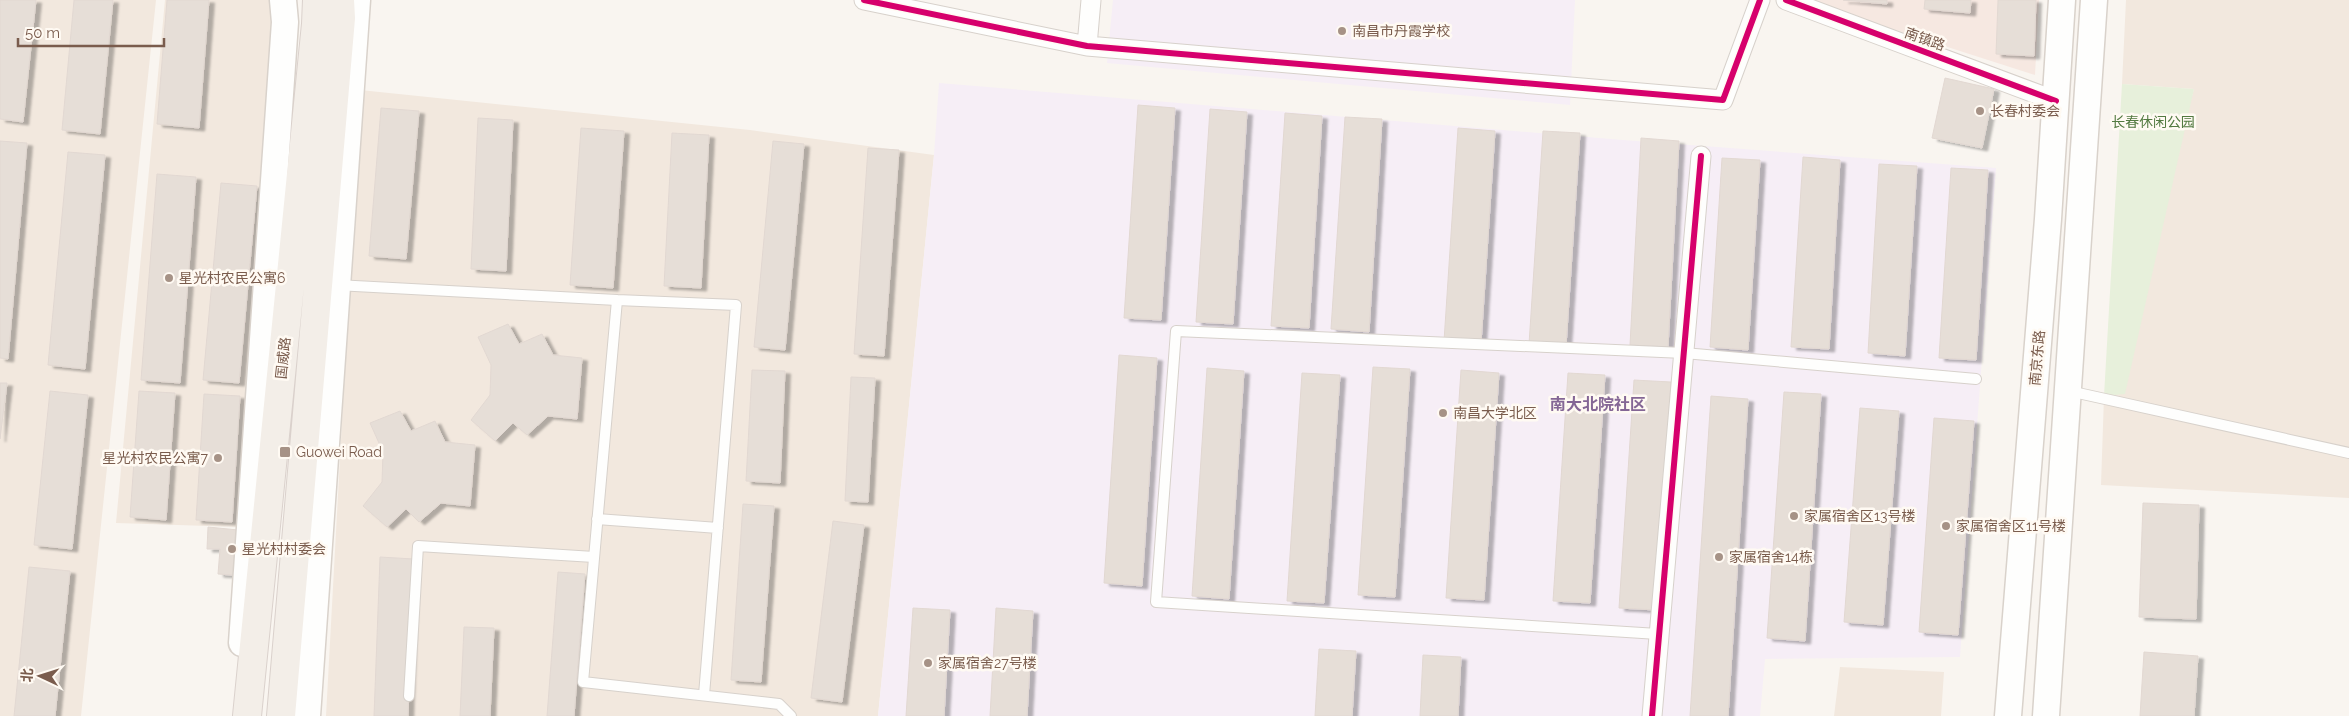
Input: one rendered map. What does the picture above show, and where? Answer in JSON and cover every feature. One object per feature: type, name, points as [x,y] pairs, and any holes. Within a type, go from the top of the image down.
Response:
[{"type":"main road","points":[[237,716],[284,32],[284,0]]},
{"type":"main road","name":"国威路","points":[[247,716],[314,44],[316,0]]},
{"type":"main road","name":"国威路","points":[[281,716],[328,285],[340,0]]},
{"type":"main road","points":[[307,716],[328,285],[357,0]]},
{"type":"main road","name":"南京东路","points":[[2008,716],[2056,101],[2062,0]]},
{"type":"main road","points":[[2046,716],[2094,0]]},
{"type":"street","points":[[864,0],[1087,46],[1722,100],[1760,0]]},
{"type":"street","points":[[1087,46],[1091,0]]},
{"type":"street","name":"南镇路","points":[[1786,0],[2056,101]]},
{"type":"street","points":[[1652,716],[1701,156]]},
{"type":"lane","points":[[328,285],[736,305],[704,695]]},
{"type":"lane","points":[[617,300],[583,682],[779,704],[791,716]]},
{"type":"lane","points":[[1658,634],[1156,602],[1176,331],[1684,353],[1976,379]]},
{"type":"lane","points":[[2069,391],[2349,453]]},
{"type":"lane","points":[[598,518],[718,528]]},
{"type":"lane","points":[[409,696],[418,546],[594,557]]},
{"type":"shaded area","points":[[0,0],[156,0],[81,716],[0,716]]},
{"type":"shaded area","points":[[165,0],[273,0],[239,527],[116,523]]},
{"type":"shaded area","name":"南昌市丹霞学校","points":[[1113,0],[1575,0],[1570,105],[1107,63]]},
{"type":"shaded area","points":[[1801,0],[2039,0],[2035,75]]},
{"type":"shaded area","points":[[2126,0],[2349,0],[2349,498],[2101,485],[2104,396],[2194,89],[2122,84]]},
{"type":"shaded area","name":"南昌大学北区","points":[[939,83],[1623,140],[1996,168],[1960,657],[1765,659],[1760,716],[878,716],[934,155]]},
{"type":"shaded area","points":[[360,90],[750,130],[934,155],[878,716],[326,716]]},
{"type":"shaded area","points":[[1840,667],[1944,672],[1941,716],[1834,716]]},
{"type":"green space","name":"长春休闲公园","points":[[2122,84],[2194,89],[2125,394],[2104,396]]},
{"type":"building","points":[[0,0],[36,0],[23,122],[0,119]]},
{"type":"building","points":[[74,0],[113,0],[100,134],[62,130]]},
{"type":"building","points":[[167,0],[209,0],[199,128],[157,124]]},
{"type":"building","points":[[1843,0],[1887,0],[1887,4]]},
{"type":"building","points":[[1925,0],[1971,0],[1970,13],[1924,9]]},
{"type":"building","points":[[1998,0],[2036,0],[2034,56],[1996,54]]},
{"type":"building","points":[[1945,78],[1994,89],[1982,148],[1932,138]]},
{"type":"building","points":[[1138,105],[1175,108],[1161,320],[1124,318]]},
{"type":"building","points":[[381,108],[419,111],[406,259],[369,256]]},
{"type":"building","points":[[1210,109],[1247,112],[1233,324],[1196,322]]},
{"type":"building","points":[[1285,113],[1322,116],[1309,328],[1271,326]]},
{"type":"building","points":[[1345,117],[1382,119],[1369,332],[1331,329]]},
{"type":"building","points":[[478,118],[513,120],[506,271],[471,269]]},
{"type":"building","points":[[581,128],[624,131],[613,288],[570,285]]},
{"type":"building","points":[[1458,128],[1495,131],[1481,343],[1444,341]]},
{"type":"building","points":[[1543,131],[1580,133],[1566,346],[1529,344]]},
{"type":"building","points":[[672,133],[709,135],[701,288],[664,286]]},
{"type":"building","points":[[1641,138],[1679,141],[1668,347],[1630,345]]},
{"type":"building","points":[[0,141],[27,143],[8,359],[0,358]]},
{"type":"building","points":[[773,141],[804,144],[785,350],[754,347]]},
{"type":"building","points":[[868,148],[899,150],[884,356],[854,354]]},
{"type":"building","points":[[68,152],[105,155],[85,369],[48,365]]},
{"type":"building","points":[[1803,157],[1840,160],[1829,349],[1791,347]]},
{"type":"building","points":[[1722,158],[1760,160],[1748,350],[1710,347]]},
{"type":"building","points":[[1879,164],[1917,166],[1905,356],[1868,353]]},
{"type":"building","points":[[1951,168],[1988,170],[1976,360],[1939,358]]},
{"type":"building","name":"星光村农民公寓6","points":[[157,174],[196,177],[180,383],[141,380]]},
{"type":"building","points":[[221,183],[257,186],[239,383],[203,380]]},
{"type":"building","points":[[508,324],[519,344],[542,334],[553,355],[582,358],[577,419],[548,416],[527,435],[513,423],[495,441],[471,420],[490,395],[491,365],[478,337]]},
{"type":"building","points":[[1119,355],[1157,358],[1142,586],[1104,583]]},
{"type":"building","points":[[1373,367],[1410,369],[1395,597],[1358,595]]},
{"type":"building","points":[[1207,368],[1244,371],[1229,599],[1192,596]]},
{"type":"building","points":[[752,370],[785,371],[780,483],[746,481]]},
{"type":"building","points":[[1461,370],[1499,373],[1484,600],[1446,598]]},
{"type":"building","points":[[1302,373],[1340,375],[1324,603],[1287,601]]},
{"type":"building","points":[[1568,373],[1605,375],[1590,603],[1553,601]]},
{"type":"building","points":[[851,377],[875,378],[868,502],[845,501]]},
{"type":"building","points":[[1634,380],[1671,382],[1656,610],[1619,608]]},
{"type":"building","points":[[0,383],[7,383],[0,439]]},
{"type":"building","points":[[50,391],[88,395],[72,549],[34,545]]},
{"type":"building","points":[[139,391],[175,393],[166,520],[130,517]]},
{"type":"building","name":"家属宿舍区13号楼","points":[[1784,392],[1821,394],[1805,641],[1767,638]]},
{"type":"building","name":"星光村农民公寓7","points":[[204,394],[240,396],[232,522],[196,520]]},
{"type":"building","name":"家属宿舍14栋","points":[[1711,396],[1748,399],[1728,716],[1690,716]]},
{"type":"building","points":[[1860,408],[1899,411],[1883,625],[1844,622]]},
{"type":"building","points":[[400,411],[411,431],[435,421],[445,442],[475,445],[470,506],[441,503],[419,522],[406,509],[387,527],[363,506],[382,482],[383,452],[370,423]]},
{"type":"building","name":"家属宿舍区11号楼","points":[[1934,418],[1974,421],[1958,635],[1919,632]]},
{"type":"building","points":[[2143,503],[2199,505],[2196,619],[2139,617]]},
{"type":"building","points":[[743,504],[774,506],[761,682],[731,680]]},
{"type":"building","points":[[833,521],[864,525],[842,702],[811,698]]},
{"type":"building","points":[[208,527],[248,531],[245,576],[218,574],[220,549],[207,549]]},
{"type":"building","points":[[380,557],[414,559],[408,716],[374,716]]},
{"type":"building","points":[[29,567],[70,571],[55,716],[14,716]]},
{"type":"building","points":[[558,572],[585,574],[574,716],[547,716]]},
{"type":"building","name":"家属宿舍27号楼","points":[[913,608],[950,610],[944,716],[906,716]]},
{"type":"building","points":[[996,608],[1033,611],[1027,716],[990,716]]},
{"type":"building","points":[[464,627],[494,628],[490,716],[460,716]]},
{"type":"building","points":[[1319,649],[1356,651],[1352,716],[1315,716]]},
{"type":"building","points":[[2144,652],[2198,656],[2194,716],[2140,716]]},
{"type":"building","points":[[1423,655],[1461,657],[1458,716],[1420,716]]},
{"type":"cycle path","points":[[864,0],[1087,46],[1723,100],[1760,0]]},
{"type":"cycle path","points":[[1786,0],[2056,101]]},
{"type":"cycle path","points":[[1652,716],[1701,156]]},
{"type":"place","name":"南昌市丹霞学校","points":[[1342,31]]},
{"type":"place","name":"长春村委会","points":[[1980,111]]},
{"type":"place","name":"星光村农民公寓6","points":[[169,278]]},
{"type":"place","name":"南昌大学北区","points":[[1443,413]]},
{"type":"place","name":"Guowei Road","points":[[285,452]]},
{"type":"place","name":"星光村农民公寓7","points":[[218,458]]},
{"type":"place","name":"家属宿舍区13号楼","points":[[1794,516]]},
{"type":"place","name":"家属宿舍区11号楼","points":[[1946,526]]},
{"type":"place","name":"星光村村委会","points":[[232,549]]},
{"type":"place","name":"家属宿舍14栋","points":[[1719,557]]},
{"type":"place","name":"家属宿舍27号楼","points":[[928,663]]},
{"type":"district","name":"南大北院社区","points":[[1598,404]]}]
